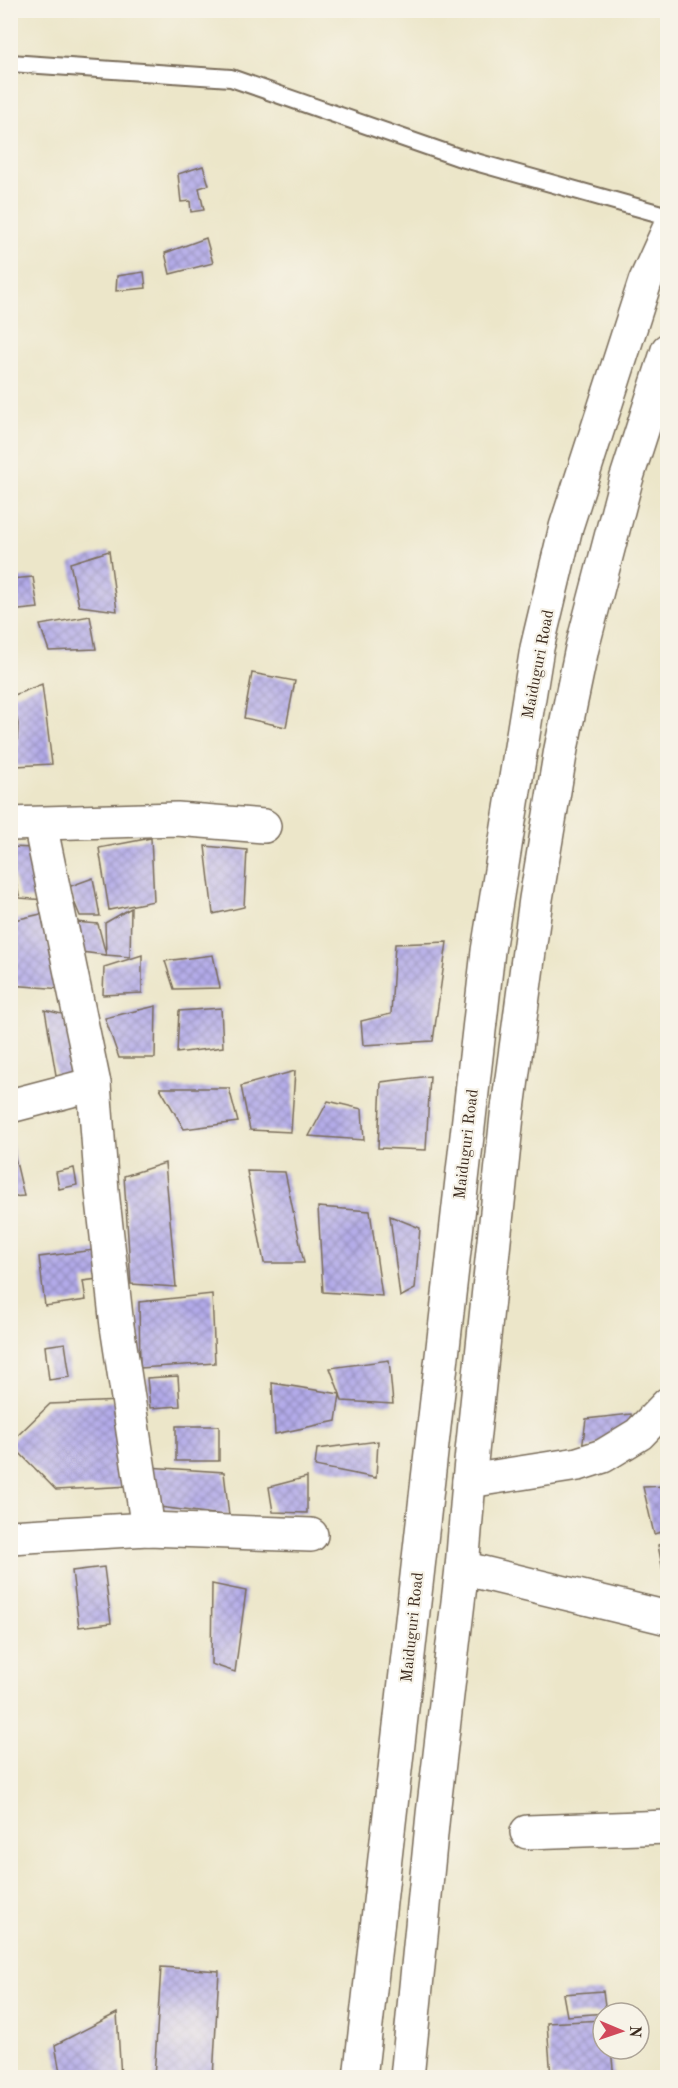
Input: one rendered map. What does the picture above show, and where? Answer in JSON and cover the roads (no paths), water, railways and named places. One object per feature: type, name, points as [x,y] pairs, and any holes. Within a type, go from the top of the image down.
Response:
[{"type":"main road","name":"Maiduguri Road","points":[[360,2078],[487,962],[537,648],[566,527],[645,282],[668,231]]},
{"type":"main road","points":[[407,2078],[462,1568],[507,1116],[536,899],[561,749],[582,648],[626,480],[668,350]]},
{"type":"main road","points":[[147,1529],[117,1326],[102,1191],[94,1084],[25,824],[177,819],[264,826]]},
{"type":"main road","points":[[10,1106],[94,1084]]},
{"type":"main road","points":[[469,1481],[578,1464],[603,1456],[639,1434],[668,1404]]},
{"type":"main road","points":[[10,1537],[147,1529],[310,1535]]},
{"type":"main road","points":[[462,1568],[668,1618]]},
{"type":"main road","points":[[527,1832],[668,1827]]},
{"type":"lane","points":[[10,63],[231,78],[458,158],[668,216]]}]
